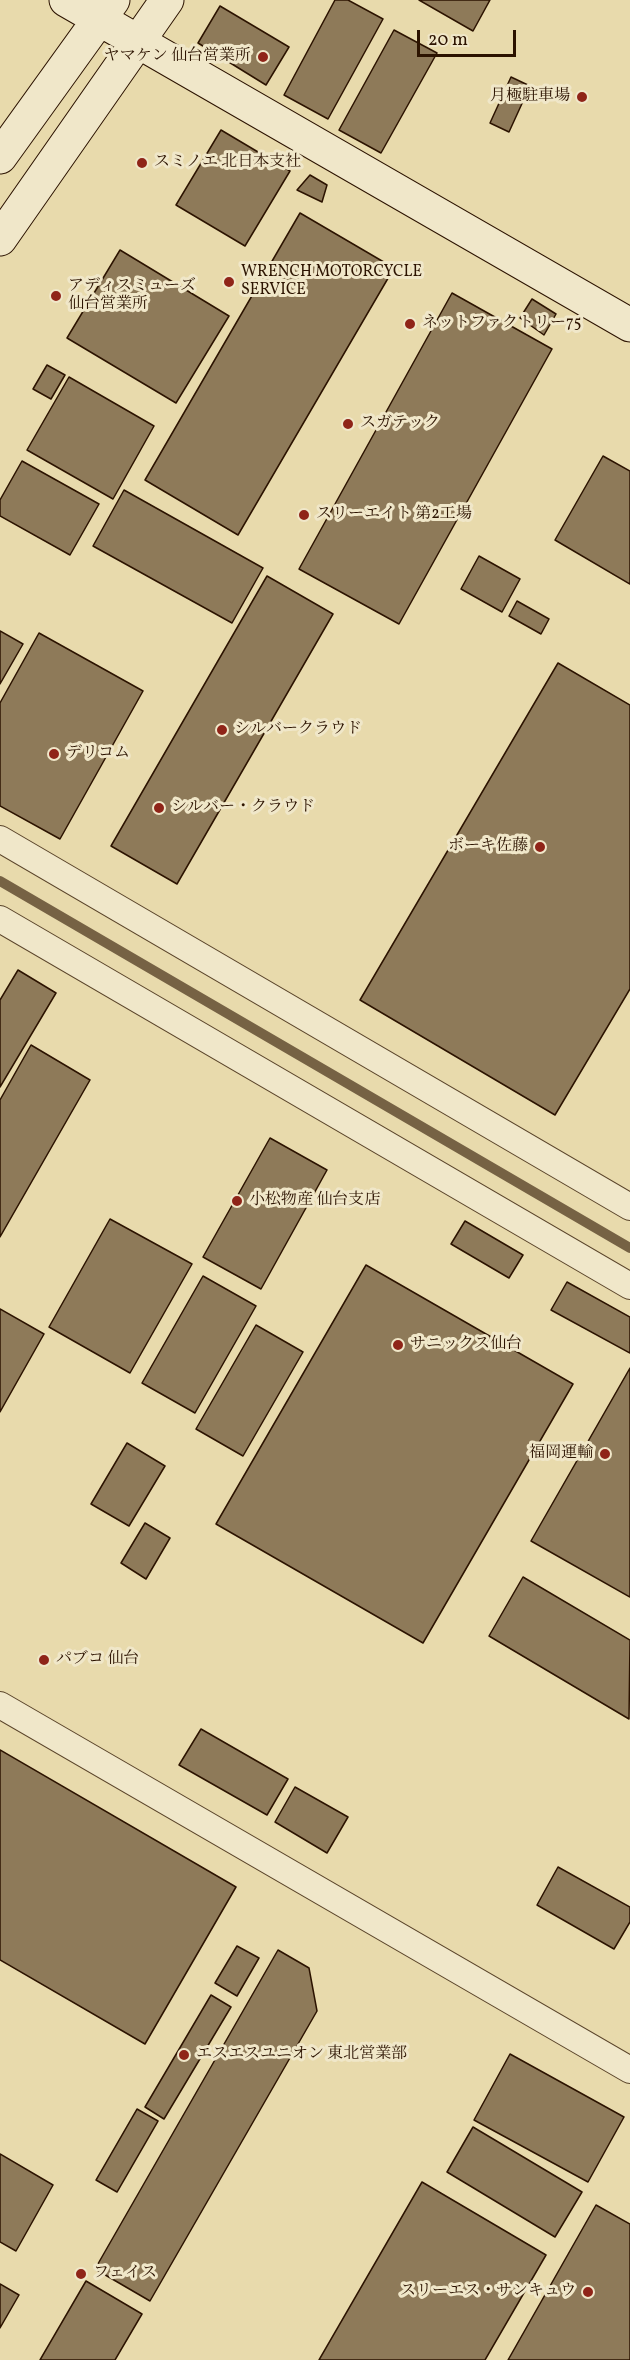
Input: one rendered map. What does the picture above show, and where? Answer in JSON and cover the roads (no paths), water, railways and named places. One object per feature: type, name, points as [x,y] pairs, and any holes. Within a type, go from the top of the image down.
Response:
[{"type":"street","points":[[66,0],[106,10],[139,42],[630,325]]},
{"type":"street","points":[[0,238],[167,0]]},
{"type":"street","points":[[0,157],[106,10]]},
{"type":"street","points":[[0,839],[630,1207]]},
{"type":"street","points":[[0,919],[630,1286]]},
{"type":"street","points":[[0,1705],[630,2070]]},
{"type":"waterway","points":[[0,881],[630,1248]]},
{"type":"place","name":"ヤマケン 仙台営業所","points":[[263,57]]},
{"type":"place","name":"月極駐車場","points":[[582,97]]},
{"type":"place","name":"スミノエ 北日本支社","points":[[142,163]]},
{"type":"place","name":"WRENCH MOTORCYCLE SERVICE","points":[[229,282]]},
{"type":"place","name":"アディスミューズ 仙台営業所","points":[[56,296]]},
{"type":"place","name":"ネットファクトリー75","points":[[410,324]]},
{"type":"place","name":"スガテック","points":[[348,424]]},
{"type":"place","name":"スリーエイト 第2工場","points":[[304,515]]},
{"type":"place","name":"シルバークラウド","points":[[222,730]]},
{"type":"place","name":"デリコム","points":[[54,754]]},
{"type":"place","name":"シルバー・クラウド","points":[[159,808]]},
{"type":"place","name":"ボーキ佐藤","points":[[540,847]]},
{"type":"place","name":"小松物産 仙台支店","points":[[237,1201]]},
{"type":"place","name":"サニックス仙台","points":[[398,1345]]},
{"type":"place","name":"福岡運輸","points":[[605,1454]]},
{"type":"place","name":"パブコ 仙台","points":[[44,1660]]},
{"type":"place","name":"エスエスユニオン 東北営業部","points":[[184,2055]]},
{"type":"place","name":"フェイス","points":[[81,2274]]},
{"type":"place","name":"スリーエス・サンキュウ","points":[[588,2292]]}]
